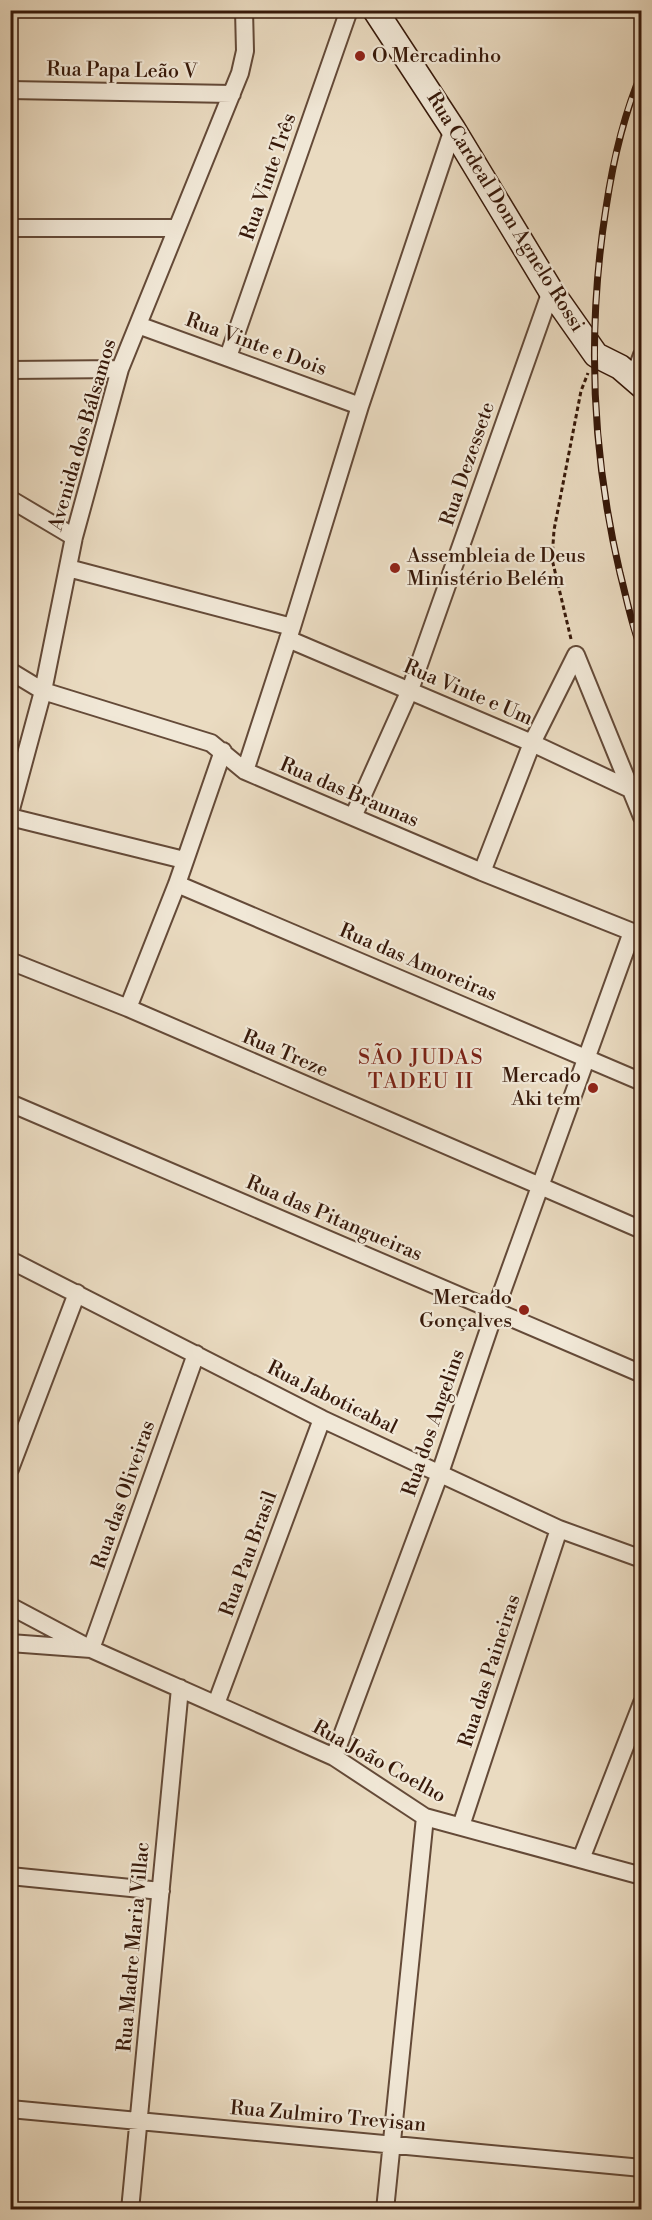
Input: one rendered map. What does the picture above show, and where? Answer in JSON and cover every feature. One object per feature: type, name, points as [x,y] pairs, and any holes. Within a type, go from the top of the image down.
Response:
[{"type":"main road","name":"Rua Cardeal Dom Agnelo Rossi","points":[[375,10],[453,129],[551,291],[596,355]]},
{"type":"main road","points":[[596,355],[620,367],[639,373]]},
{"type":"street","name":"Avenida dos Bálsamos","points":[[10,815],[43,692],[74,537],[120,369],[240,73],[245,51],[244,10]]},
{"type":"street","name":"Rua Vinte Três","points":[[228,357],[349,10]]},
{"type":"street","name":"Rua Papa Leão V","points":[[10,90],[232,94]]},
{"type":"street","points":[[245,771],[360,406],[453,129]]},
{"type":"street","points":[[10,228],[177,228]]},
{"type":"street","name":"Rua Dezessete","points":[[353,817],[410,690],[551,291]]},
{"type":"street","name":"Rua Vinte e Dois","points":[[138,325],[360,406]]},
{"type":"street","points":[[10,370],[120,369]]},
{"type":"street","points":[[10,499],[74,537]]},
{"type":"street","name":"Rua Vinte e Um","points":[[68,568],[290,633],[630,789]]},
{"type":"street","points":[[482,872],[532,743],[576,656]]},
{"type":"street","points":[[576,656],[642,817]]},
{"type":"street","name":"Rua das Braunas","points":[[10,671],[43,692],[211,743],[245,771],[482,872],[637,934]]},
{"type":"street","points":[[128,1008],[177,884],[223,751]]},
{"type":"street","points":[[10,815],[184,860]]},
{"type":"street","name":"Rua das Amoreiras","points":[[177,884],[642,1082]]},
{"type":"street","name":"Rua dos Angelins","points":[[334,1757],[440,1473],[586,1057],[637,934]]},
{"type":"street","name":"Rua Treze","points":[[10,961],[128,1008],[642,1230]]},
{"type":"street","name":"Rua das Pitangueiras","points":[[10,1103],[642,1374]]},
{"type":"street","name":"Rua Jaboticabal","points":[[10,1260],[322,1419],[559,1528],[642,1559]]},
{"type":"street","points":[[10,1469],[77,1293]]},
{"type":"street","name":"Rua das Oliveiras","points":[[91,1649],[196,1354]]},
{"type":"street","name":"Rua Pau Brasil","points":[[216,1704],[322,1419]]},
{"type":"street","name":"Rua das Paineiras","points":[[461,1826],[559,1528]]},
{"type":"street","name":"Rua João Coelho","points":[[10,1606],[91,1649],[334,1757],[425,1817],[642,1876]]},
{"type":"street","points":[[10,1643],[91,1649]]},
{"type":"street","name":"Rua Madre Maria Villac","points":[[130,2210],[180,1688]]},
{"type":"street","points":[[581,1859],[642,1702]]},
{"type":"street","points":[[385,2210],[425,1817]]},
{"type":"street","points":[[10,1876],[160,1891]]},
{"type":"street","name":"Rua Zulmiro Trevisan","points":[[10,2109],[642,2168]]},
{"type":"path","points":[[576,656],[552,559],[554,530],[581,391],[596,355]]},
{"type":"railway","points":[[642,72],[624,122],[609,190],[600,254],[595,345],[595,391],[603,483],[620,573],[632,623],[642,652]]},
{"type":"place","name":"O Mercadinho","points":[[360,56]]},
{"type":"place","name":"Assembleia de Deus Ministério Belém","points":[[395,568]]},
{"type":"place","name":"Mercado Aki tem","points":[[593,1088]]},
{"type":"place","name":"Mercado Gonçalves","points":[[524,1310]]},
{"type":"district","name":"SÃO JUDAS TADEU II","points":[[421,1070]]}]
